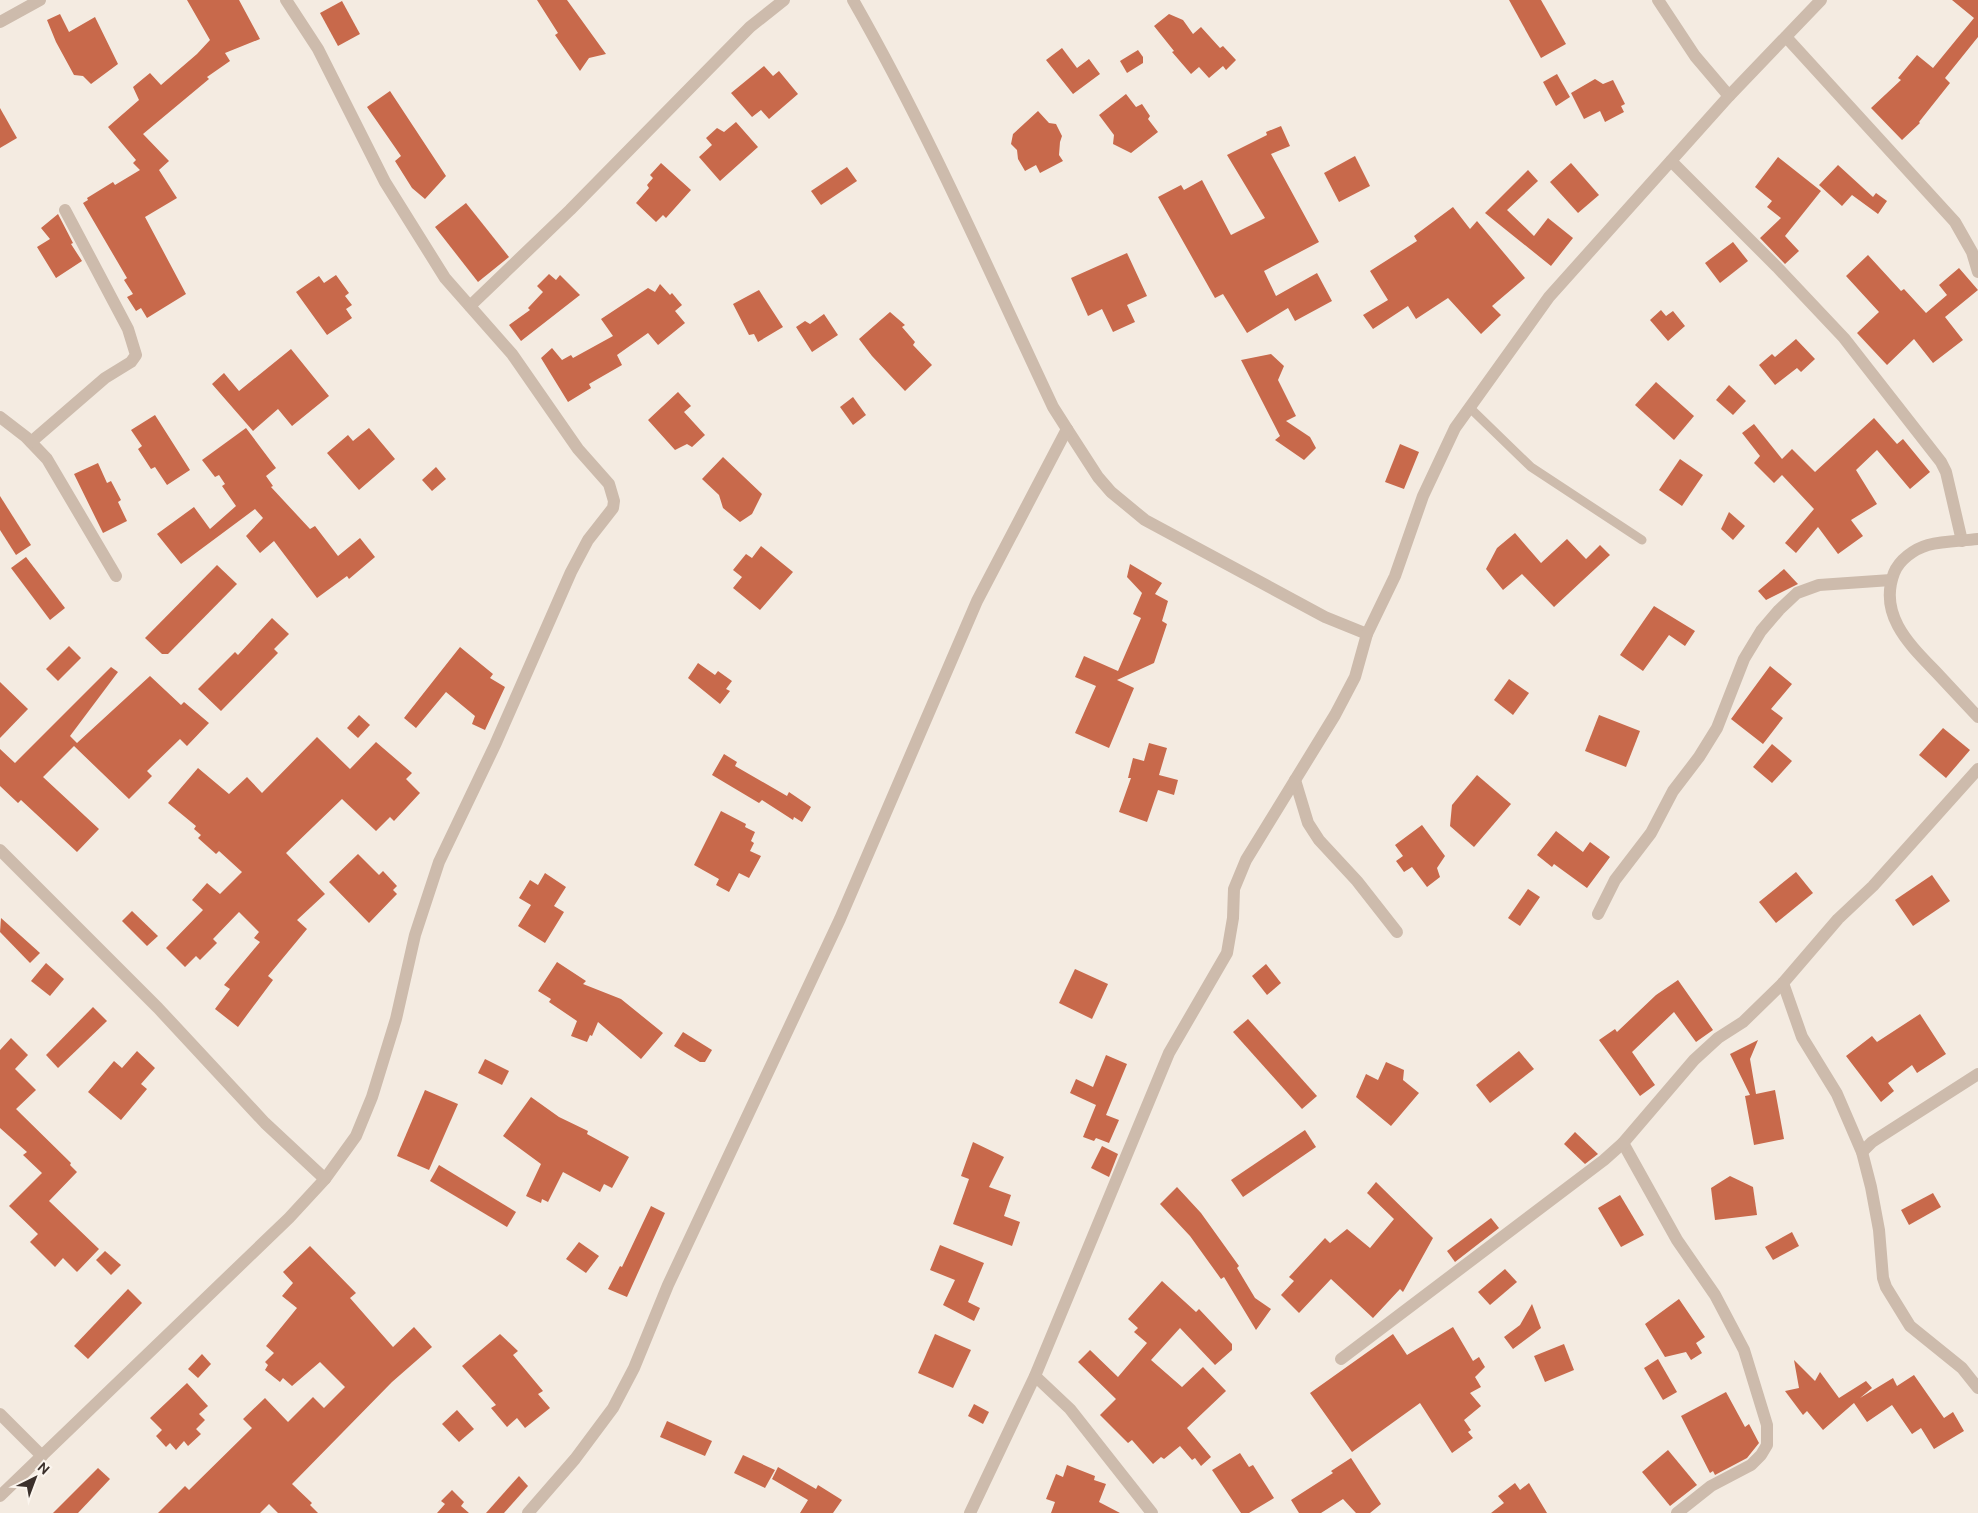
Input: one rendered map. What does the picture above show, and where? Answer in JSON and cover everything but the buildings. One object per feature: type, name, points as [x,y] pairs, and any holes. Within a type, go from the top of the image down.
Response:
[{"type":"street","points":[[0,22],[40,0]]},
{"type":"street","points":[[0,1496],[290,1218],[324,1179],[356,1136],[372,1098],[396,1018],[415,935],[439,862],[488,761],[571,572],[588,540],[613,508],[614,500],[609,484],[578,449],[512,354],[445,278],[385,182],[318,49],[286,0]]},
{"type":"street","points":[[470,306],[570,210],[750,27],[784,0]]},
{"type":"street","points":[[853,0],[893,69],[940,161],[1053,407],[1098,477],[1111,492],[1145,520],[1325,617],[1367,634]]},
{"type":"street","points":[[1658,0],[1695,56],[1729,96]]},
{"type":"street","points":[[970,1513],[1035,1376],[1169,1053],[1227,953],[1233,918],[1234,889],[1246,860],[1343,701],[1355,677],[1367,634],[1395,576],[1423,496],[1455,428],[1549,297],[1729,96],[1821,0]]},
{"type":"street","points":[[1786,37],[1955,222],[1972,252],[1978,272]]},
{"type":"street","points":[[1671,161],[1777,267],[1844,338],[1941,462],[1946,472],[1962,540]]},
{"type":"street","points":[[31,442],[105,378],[131,362],[136,355],[128,330],[65,210]]},
{"type":"street","points":[[0,417],[31,442],[47,459],[116,576]]},
{"type":"street","points":[[528,1513],[559,1479],[613,1408],[634,1368],[668,1285],[840,920],[977,601],[1067,429]]},
{"type":"street","points":[[1978,539],[1928,545],[1908,554],[1896,569],[1892,580],[1889,601],[1894,620],[1904,639],[1978,717]]},
{"type":"street","points":[[1598,914],[1615,880],[1651,833],[1673,791],[1699,757],[1717,728],[1744,659],[1761,631],[1779,610],[1797,593],[1819,585],[1892,580]]},
{"type":"street","points":[[1341,1360],[1604,1160],[1623,1143],[1694,1060],[1718,1038],[1742,1022],[1783,983],[1838,919],[1873,886],[1978,769]]},
{"type":"street","points":[[1295,780],[1308,823],[1319,840],[1362,888],[1397,932]]},
{"type":"street","points":[[0,850],[158,1008],[265,1123],[324,1179]]},
{"type":"street","points":[[1783,983],[1802,1036],[1837,1094],[1862,1152],[1879,1230],[1883,1278],[1886,1286],[1910,1326],[1962,1368],[1978,1388]]},
{"type":"street","points":[[1862,1152],[1872,1142],[1978,1074]]},
{"type":"street","points":[[1856,1139],[1872,1142]]},
{"type":"street","points":[[1623,1143],[1677,1240],[1715,1295],[1744,1350],[1767,1425],[1767,1445],[1761,1455],[1751,1465],[1711,1486],[1677,1513]]},
{"type":"street","points":[[1035,1376],[1070,1409],[1152,1513]]},
{"type":"street","points":[[0,1414],[42,1456]]},
{"type":"lane","points":[[1469,407],[1531,467],[1642,540]]}]
